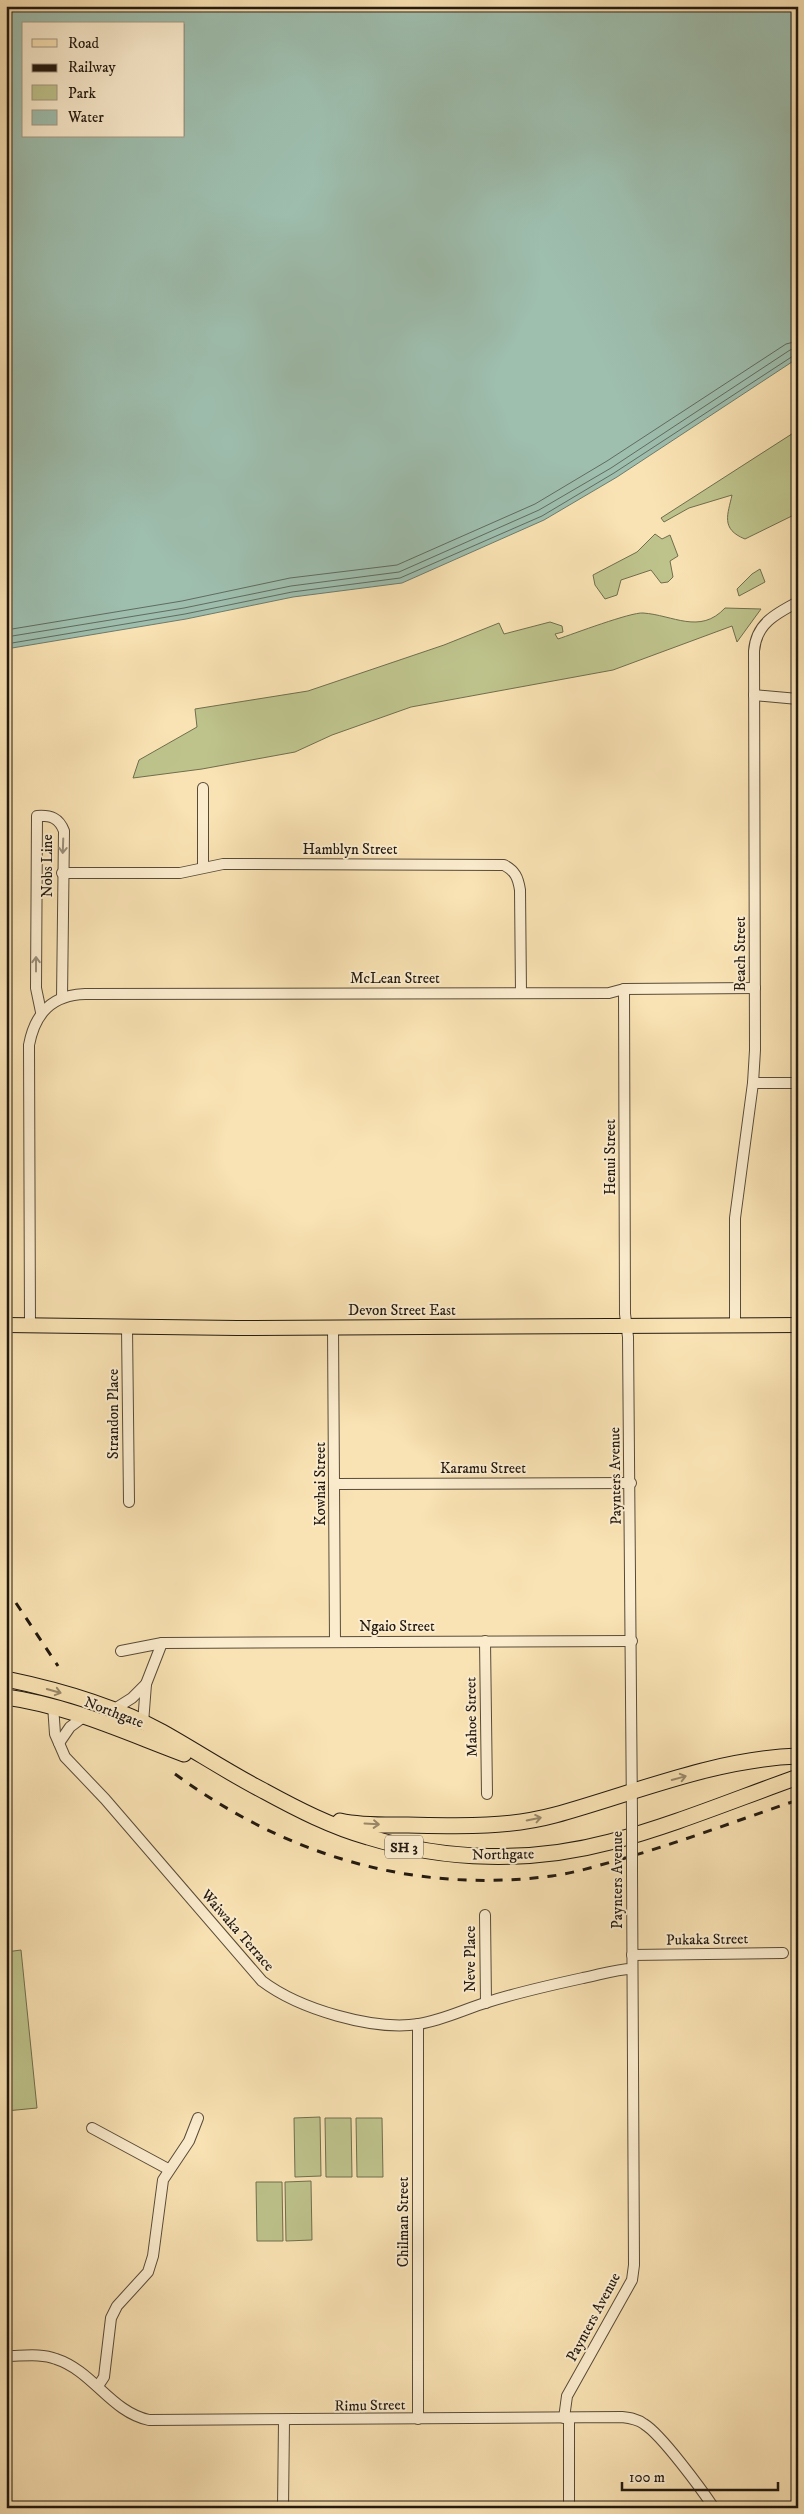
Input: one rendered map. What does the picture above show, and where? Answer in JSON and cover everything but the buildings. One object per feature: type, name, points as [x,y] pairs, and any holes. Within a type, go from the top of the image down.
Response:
[{"type":"highway","name":"Northgate","points":[[6,1679],[30,1684],[113,1710],[143,1723],[214,1765],[307,1813],[368,1837],[400,1846],[460,1855],[521,1856],[551,1853],[610,1842],[798,1777]]},
{"type":"highway","name":"Northgate","points":[[6,1697],[52,1705],[86,1715],[214,1765]]},
{"type":"highway","points":[[307,1813],[346,1822],[488,1826],[555,1815],[632,1791],[741,1762],[798,1756]]},
{"type":"main road","name":"Devon Street East","points":[[6,1325],[127,1327],[798,1325]]},
{"type":"street","name":"Beach Street","points":[[735,1326],[735,1218],[753,1083],[755,988],[754,651],[759,630],[773,616],[798,602]]},
{"type":"street","points":[[754,695],[798,699]]},
{"type":"street","points":[[202,788],[203,866]]},
{"type":"street","name":"Nobs Line","points":[[41,1012],[36,988],[37,816],[52,816],[61,825],[64,832],[62,873],[62,998]]},
{"type":"street","name":"Hamblyn Street","points":[[62,873],[155,874],[180,872],[203,866],[223,864],[504,865],[513,870],[518,878],[520,890],[521,993]]},
{"type":"street","name":"McLean Street","points":[[41,1012],[50,1004],[73,994],[609,993],[624,989],[755,988]]},
{"type":"street","name":"Henui Street","points":[[624,989],[626,1326]]},
{"type":"street","points":[[30,1326],[29,1053],[32,1032],[41,1012]]},
{"type":"street","points":[[753,1083],[798,1083]]},
{"type":"street","name":"Paynters Avenue","points":[[569,2508],[567,2396],[632,2280],[634,2265],[631,1482],[626,1326]]},
{"type":"street","name":"Strandon Place","points":[[127,1327],[129,1502]]},
{"type":"street","name":"Kowhai Street","points":[[333,1327],[335,1642]]},
{"type":"street","name":"Karamu Street","points":[[335,1484],[631,1482]]},
{"type":"street","name":"Mahoe Street","points":[[485,1641],[487,1794]]},
{"type":"street","name":"Ngaio Street","points":[[121,1651],[162,1643],[632,1641]]},
{"type":"street","points":[[143,1723],[146,1684],[162,1643]]},
{"type":"street","points":[[113,1710],[132,1698],[146,1684]]},
{"type":"street","name":"Waiwaka Terrace","points":[[52,1705],[56,1734],[64,1757],[104,1799],[262,1981],[279,1994],[318,2010],[373,2023],[418,2024],[441,2019],[518,1992],[632,1969]]},
{"type":"street","points":[[59,1743],[70,1727],[86,1715]]},
{"type":"street","name":"Neve Place","points":[[485,1915],[486,2003]]},
{"type":"street","name":"Pukaka Street","points":[[632,1955],[783,1953]]},
{"type":"street","name":"Chilman Street","points":[[418,2024],[418,2419]]},
{"type":"street","points":[[98,2386],[104,2377],[112,2318],[117,2306],[148,2272],[153,2256],[160,2192],[168,2169],[189,2141],[198,2118]]},
{"type":"street","points":[[92,2128],[168,2169]]},
{"type":"street","name":"Rimu Street","points":[[6,2356],[55,2358],[80,2371],[129,2412],[149,2420],[622,2417],[645,2424],[660,2439],[714,2508]]},
{"type":"street","points":[[283,2508],[284,2420]]},
{"type":"green space","points":[[798,430],[798,513],[745,539],[732,531],[729,526],[728,515],[732,495],[689,508],[664,522],[661,518]]},
{"type":"green space","points":[[655,534],[662,539],[670,535],[678,556],[670,561],[673,577],[668,582],[661,583],[651,570],[621,580],[617,595],[605,599],[595,585],[593,575],[637,552]]},
{"type":"green space","points":[[760,569],[765,582],[739,596],[737,589]]},
{"type":"green space","points":[[725,608],[761,609],[737,642],[732,626],[613,670],[411,707],[332,735],[295,752],[202,769],[133,778],[139,760],[197,727],[195,709],[308,691],[444,645],[499,623],[504,634],[550,622],[562,626],[563,632],[555,634],[558,639],[615,619],[637,614],[654,614],[696,622],[716,616]]},
{"type":"green space","points":[[21,1950],[37,2108],[6,2111],[6,1952]]},
{"type":"green space","points":[[320,2117],[321,2176],[295,2177],[294,2118]]},
{"type":"green space","points":[[325,2118],[351,2118],[352,2177],[326,2177]]},
{"type":"green space","points":[[356,2118],[382,2118],[383,2177],[357,2177]]},
{"type":"green space","points":[[311,2181],[312,2240],[286,2241],[285,2182]]},
{"type":"green space","points":[[256,2182],[282,2182],[283,2241],[257,2241]]},
{"type":"water","points":[[6,6],[798,6],[798,358],[617,477],[544,520],[402,583],[293,597],[186,619],[6,649]]},
{"type":"railway","points":[[6,1588],[58,1666]]},
{"type":"railway","points":[[175,1774],[218,1803],[262,1827],[307,1847],[354,1862],[402,1873],[451,1879],[501,1880],[552,1876],[577,1871],[663,1846],[798,1800]]}]
